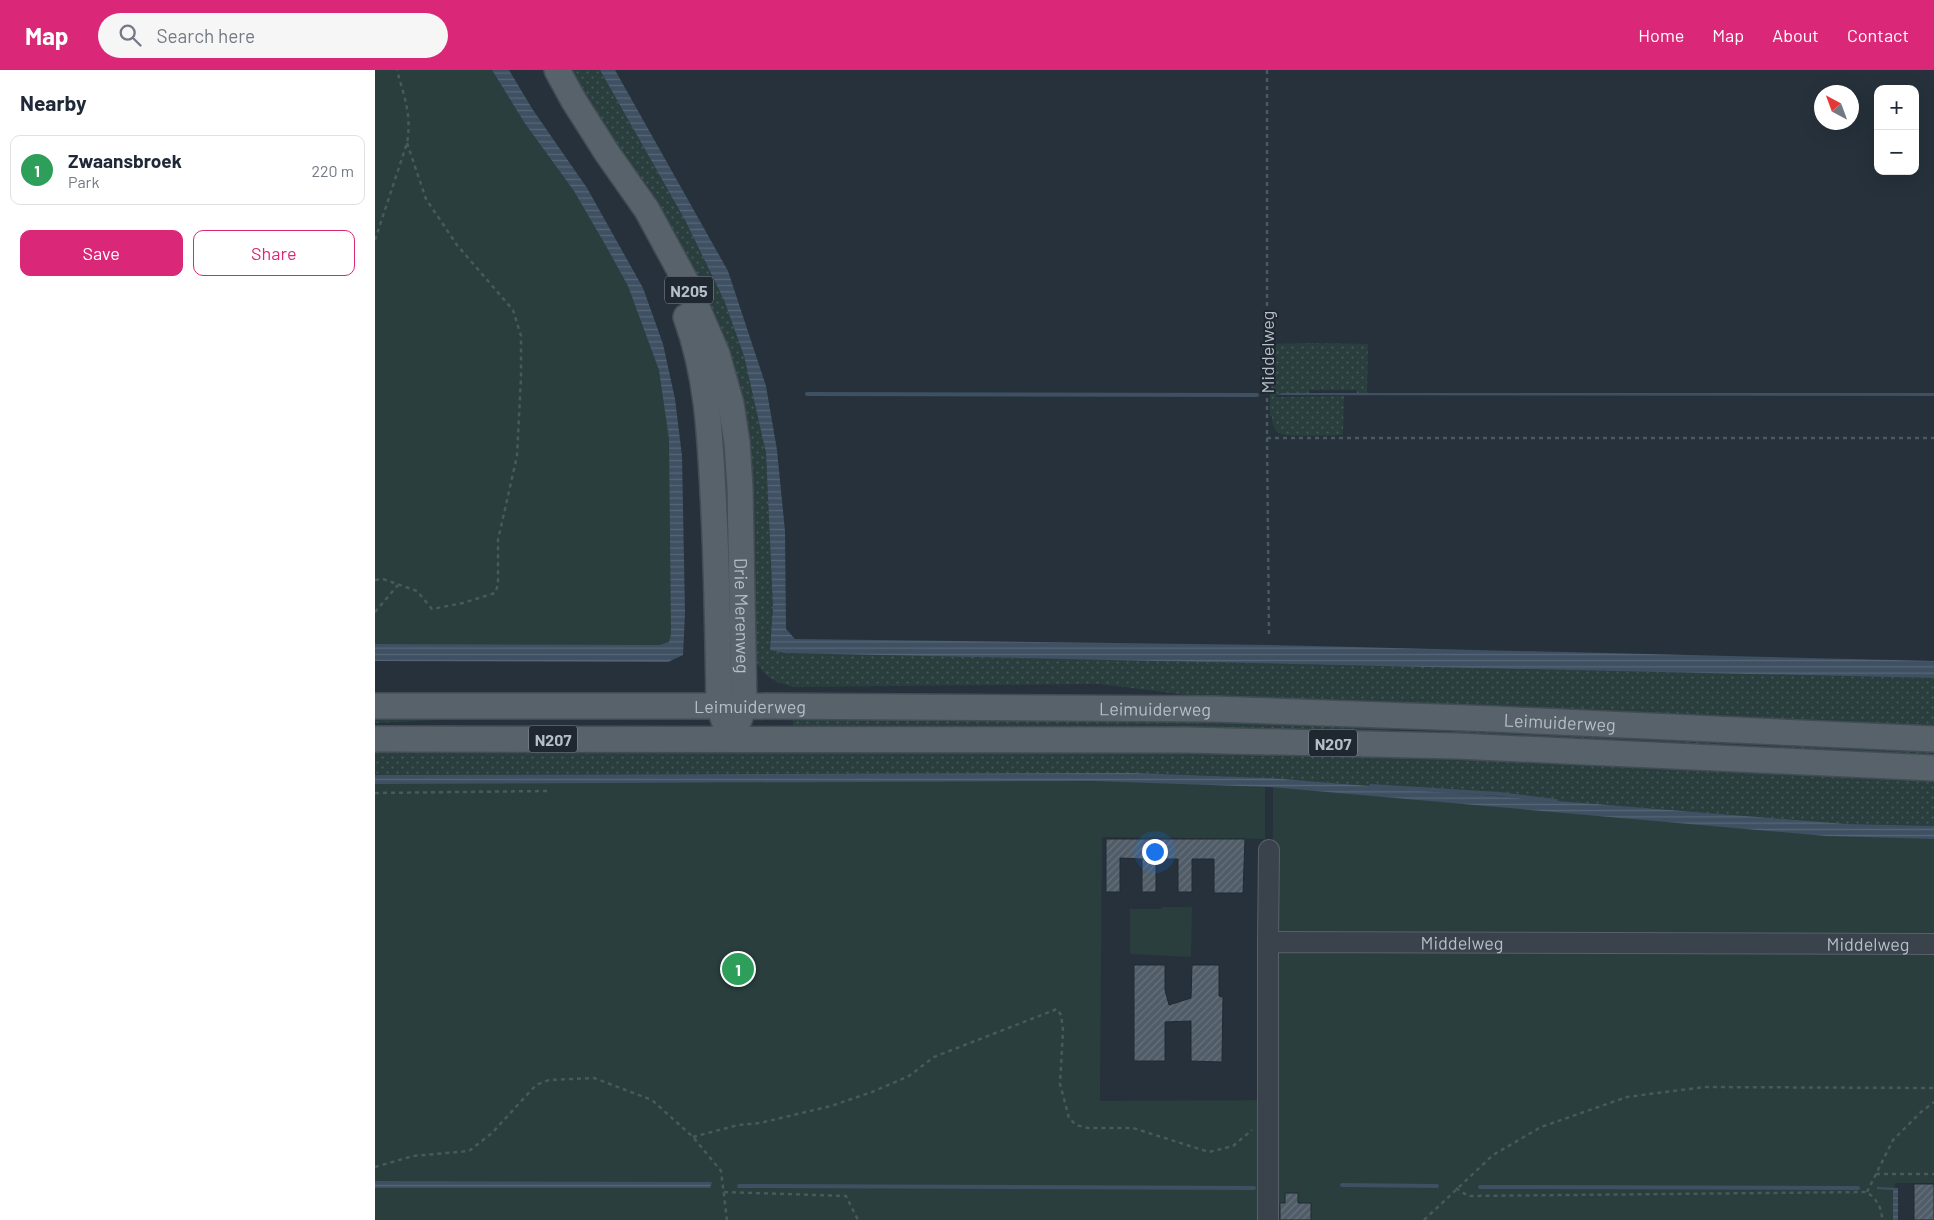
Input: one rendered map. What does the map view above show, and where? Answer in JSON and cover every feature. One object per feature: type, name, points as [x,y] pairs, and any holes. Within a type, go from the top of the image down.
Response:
[{"type":"main road","name":"Drie Merenweg","points":[[557,70],[607,153],[647,210],[686,282],[717,354],[731,404],[737,443],[740,488],[744,706],[731,739]]},
{"type":"main road","name":"Drie Merenweg","points":[[607,153],[663,260],[693,335],[703,377],[708,414],[715,531],[719,707],[731,739]]},
{"type":"main road","name":"Leimuiderweg","points":[[375,706],[1213,709],[1934,739]]},
{"type":"main road","name":"Leimuiderweg","points":[[375,739],[1187,740],[1457,746],[1934,768]]},
{"type":"lane","points":[[1267,1220],[1269,850]]},
{"type":"lane","name":"Middelweg","points":[[1268,942],[1934,944]]},
{"type":"path","points":[[375,240],[407,143],[409,115],[397,70]]},
{"type":"path","name":"Middelweg","points":[[1267,70],[1269,634]]},
{"type":"path","points":[[375,580],[383,579],[417,591],[433,609],[463,603],[495,593],[498,585],[498,540],[517,456],[521,336],[513,310],[457,245],[426,199],[407,143]]},
{"type":"path","points":[[1267,438],[1934,438]]},
{"type":"path","points":[[375,612],[399,585]]},
{"type":"path","points":[[375,793],[547,792]]},
{"type":"path","points":[[693,1137],[738,1125],[760,1123],[831,1106],[872,1092],[909,1076],[935,1057],[1057,1009],[1061,1015],[1063,1030],[1061,1084],[1064,1102],[1069,1118],[1077,1125],[1088,1128],[1133,1128],[1209,1152],[1233,1146],[1268,1117]]},
{"type":"path","points":[[375,1167],[413,1156],[469,1151],[493,1133],[536,1085],[549,1080],[594,1078],[652,1100],[693,1137],[721,1171],[727,1220]]},
{"type":"path","points":[[1424,1220],[1493,1155],[1541,1127],[1627,1097],[1704,1087],[1934,1088]]},
{"type":"path","points":[[1867,1192],[1893,1140],[1921,1112],[1934,1102]]},
{"type":"path","points":[[1875,1174],[1934,1174]]},
{"type":"path","points":[[1456,1188],[1468,1196],[1867,1192],[1877,1200],[1882,1213],[1882,1220]]},
{"type":"path","points":[[725,1192],[846,1196],[858,1220]]},
{"type":"green space","points":[[375,70],[492,70],[524,122],[575,185],[619,257],[664,371],[675,444],[677,653],[375,652]]},
{"type":"green space","points":[[563,70],[600,70],[685,220],[724,300],[744,356],[766,453],[773,608],[771,650],[784,653],[1934,678],[1934,729],[1234,701],[1100,684],[794,687],[778,682],[762,671],[751,651],[735,401]]},
{"type":"green space","points":[[1270,344],[1368,344],[1367,393],[1357,393],[1356,390],[1309,390],[1309,393],[1279,393],[1275,395],[1277,397],[1344,396],[1343,435],[1284,435],[1275,430],[1272,416],[1270,416]]},
{"type":"green space","points":[[375,713],[480,718],[375,723]]},
{"type":"green space","points":[[793,714],[1357,720],[1398,729],[1355,735],[793,732]]},
{"type":"green space","points":[[1494,725],[1934,744],[1934,760],[1491,740],[1450,731]]},
{"type":"green space","points":[[375,748],[1393,750],[1934,775],[1934,826],[1846,824],[1269,778],[1133,773],[375,775]]},
{"type":"green space","points":[[375,777],[1265,780],[1265,839],[1102,837],[1100,1101],[1272,1100],[1273,780],[1934,833],[1934,1183],[1895,1183],[1894,1220],[375,1220]]},
{"type":"green space","points":[[1162,907],[1192,907],[1191,957],[1130,954],[1130,909],[1161,909]]},
{"type":"water","points":[[492,70],[509,70],[533,110],[587,188],[643,288],[663,344],[675,399],[682,456],[685,613],[683,655],[668,662],[375,661],[375,644],[660,645],[669,642],[671,634],[669,439],[659,370],[628,286],[606,246],[574,191],[524,122]]},
{"type":"water","points":[[600,70],[615,70],[728,271],[766,386],[777,450],[785,531],[786,629],[795,639],[1272,645],[1934,661],[1934,678],[784,653],[770,650],[773,608],[766,453],[744,356],[724,300],[685,220]]},
{"type":"water","points":[[1282,393],[1934,393],[1934,396],[1276,395]]},
{"type":"water","points":[[1133,773],[1269,778],[1846,824],[1934,826],[1934,839],[1826,836],[1269,787],[1092,781],[375,784],[375,775]]},
{"type":"water","points":[[375,1181],[712,1182],[710,1188],[375,1188]]},
{"type":"water","points":[[1877,1187],[1898,1188],[1898,1220],[1893,1220],[1893,1190],[1877,1189]]},
{"type":"building","points":[[1106,839],[1245,839],[1243,893],[1214,893],[1214,859],[1192,859],[1192,892],[1178,892],[1178,859],[1156,859],[1156,892],[1142,892],[1142,859],[1120,858],[1120,892],[1106,892]]},
{"type":"building","points":[[1134,965],[1165,965],[1165,990],[1169,1005],[1191,998],[1192,965],[1219,965],[1219,996],[1223,997],[1222,1062],[1191,1061],[1191,1021],[1165,1022],[1165,1061],[1134,1061]]},
{"type":"building","points":[[1914,1184],[1934,1184],[1934,1220],[1914,1220]]},
{"type":"building","points":[[1285,1193],[1298,1193],[1298,1203],[1311,1203],[1311,1220],[1280,1220],[1280,1203],[1285,1203]]},
{"type":"waterway","points":[[807,394],[1257,395]]},
{"type":"waterway","points":[[1371,786],[1500,794],[1556,801]]},
{"type":"waterway","points":[[1342,1185],[1437,1186]]},
{"type":"waterway","points":[[739,1186],[1254,1188]]},
{"type":"waterway","points":[[1480,1187],[1858,1188]]},
{"type":"place","name":"Zwaansbroek","points":[[738,969]]}]
